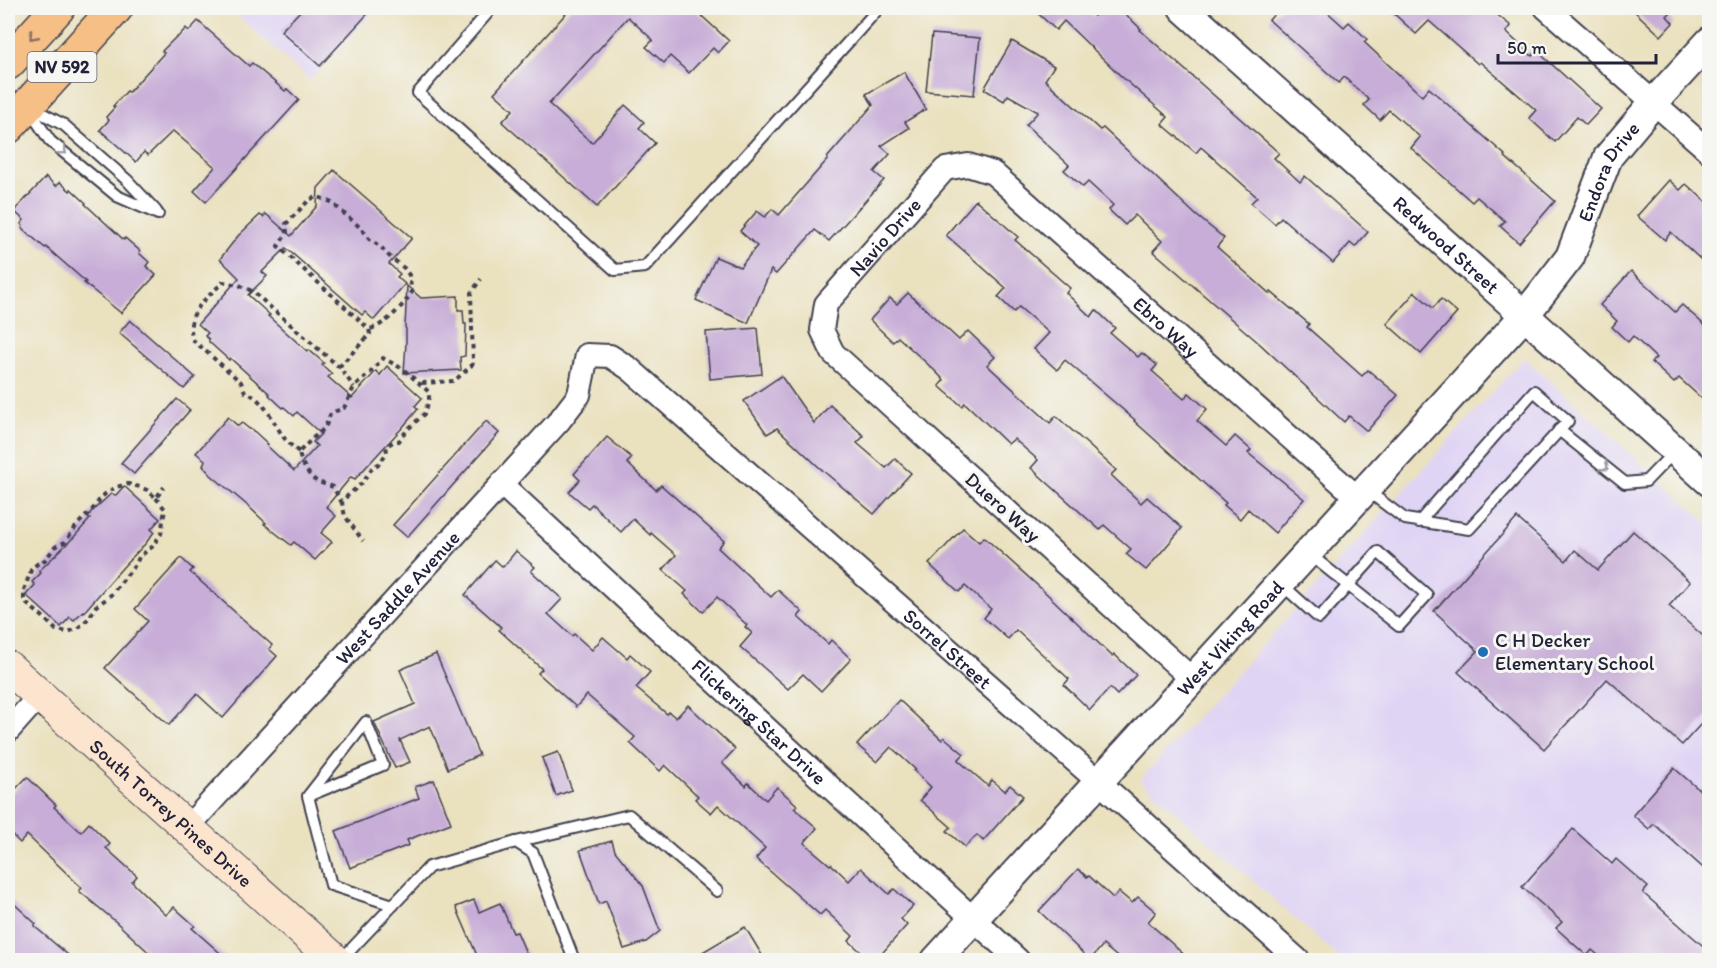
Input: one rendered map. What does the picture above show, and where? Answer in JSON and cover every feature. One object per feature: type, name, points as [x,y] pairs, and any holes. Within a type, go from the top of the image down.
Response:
[{"type":"main road","name":"NV 592","points":[[8,63],[58,8]]},
{"type":"main road","points":[[17,116],[62,37],[88,8]]},
{"type":"main road","name":"NV 592","points":[[17,116],[116,8]]},
{"type":"main road","name":"South Torrey Pines Drive","points":[[8,667],[335,960]]},
{"type":"street","name":"Redwood Street","points":[[1183,8],[1710,482]]},
{"type":"street","points":[[1546,8],[1710,152]]},
{"type":"street","name":"Endora Drive","points":[[1525,315],[1570,257],[1608,157],[1710,41]]},
{"type":"street","name":"Navio Drive","points":[[822,330],[826,304],[929,187],[945,169],[968,165]]},
{"type":"street","name":"Ebro Way","points":[[968,165],[993,173],[1361,493]]},
{"type":"street","name":"West Viking Road","points":[[936,960],[1525,315]]},
{"type":"street","name":"Duero Way","points":[[822,330],[833,353],[1192,679]]},
{"type":"street","name":"West Saddle Avenue","points":[[187,828],[559,421],[579,395],[587,355]]},
{"type":"street","name":"Sorrel Street","points":[[587,355],[610,356],[630,369],[1298,960]]},
{"type":"street","name":"Flickering Star Drive","points":[[501,484],[1018,960]]},
{"type":"street","points":[[8,731],[39,696]]},
{"type":"lane","points":[[492,8],[418,93],[615,270],[645,267],[879,8]]},
{"type":"lane","points":[[17,116],[64,125],[127,180],[158,214],[117,196],[17,116]]},
{"type":"lane","points":[[1361,493],[1405,519],[1419,522],[1469,529],[1568,421],[1534,392],[1419,522]]},
{"type":"lane","points":[[1559,430],[1624,483],[1646,480],[1675,451]]},
{"type":"lane","points":[[1280,583],[1319,618],[1349,586],[1378,552],[1427,595],[1399,626],[1349,586],[1308,553]]},
{"type":"lane","points":[[366,722],[382,765],[308,796],[322,777],[366,722]]},
{"type":"lane","points":[[308,796],[331,885],[393,905]]},
{"type":"lane","points":[[341,960],[429,867],[516,842],[629,815],[717,891]]},
{"type":"lane","points":[[516,842],[533,853],[574,960]]},
{"type":"path","points":[[339,367],[370,334],[369,329],[278,246],[287,233],[286,224],[310,199],[318,197],[331,202],[409,275],[412,292],[408,299],[381,324],[369,329]]},
{"type":"path","points":[[420,383],[454,381],[473,363],[471,293],[481,279]]},
{"type":"path","points":[[354,387],[339,367],[252,291],[239,285],[223,282],[200,304],[190,323],[190,333],[194,341],[241,382],[245,392],[266,409],[285,440],[299,452],[300,459],[313,477],[318,482],[333,488],[342,503],[345,516],[363,541]]},
{"type":"path","points":[[299,452],[325,428],[330,416],[344,408],[354,387],[383,358],[403,369],[429,392],[429,401],[424,414],[399,441],[386,446],[387,452],[381,463],[372,468],[362,483],[342,503]]},
{"type":"path","points":[[128,484],[147,490],[156,498],[165,509],[161,534],[152,547],[139,557],[109,597],[96,606],[89,618],[68,632],[56,630],[27,604],[24,599],[24,590],[31,570],[45,560],[55,547],[65,542],[105,494],[116,487],[128,484]]},
{"type":"path","points":[[156,498],[164,487]]},
{"type":"shaded area","points":[[229,8],[377,8],[310,80]]},
{"type":"shaded area","name":"C H Decker Elementary School","points":[[1524,358],[1709,524],[1709,960],[1342,960],[1140,780]]},
{"type":"building","points":[[303,8],[373,8],[320,66],[281,31]]},
{"type":"building","points":[[571,8],[693,8],[729,41],[718,53],[713,48],[689,73],[670,56],[664,63],[646,47],[653,40],[628,17],[549,104],[592,143],[625,105],[644,122],[639,128],[655,143],[597,207],[502,122],[513,110],[494,93]]},
{"type":"building","points":[[1032,8],[1085,8],[1094,16],[1102,8],[1119,8],[1140,30],[1279,153],[1274,158],[1300,182],[1305,176],[1368,232],[1355,247],[1350,243],[1333,263],[1281,217],[1275,224],[1251,203],[1257,197],[1201,147],[1196,153],[1162,124],[1168,117],[1122,77],[1064,21],[1056,30]]},
{"type":"building","points":[[1280,8],[1323,8],[1344,27],[1349,22],[1367,39],[1364,42],[1422,96],[1429,88],[1555,201],[1519,243],[1500,226],[1505,221],[1477,197],[1472,202],[1411,148],[1420,137],[1389,110],[1380,120],[1364,105],[1369,100],[1344,77],[1339,83],[1269,20]]},
{"type":"building","points":[[1388,8],[1489,8],[1511,26],[1506,32],[1532,56],[1537,51],[1601,109],[1586,125],[1577,117],[1555,142],[1529,118],[1536,110],[1429,21],[1416,34]]},
{"type":"building","points":[[1631,8],[1675,8],[1667,16],[1673,23],[1661,36]]},
{"type":"building","points":[[198,21],[249,66],[252,63],[299,100],[206,202],[194,191],[215,167],[173,131],[148,155],[144,152],[136,162],[100,130],[109,120],[106,117],[115,107],[113,106],[127,91],[129,92],[164,53],[162,51],[186,28],[189,31]]},
{"type":"building","points":[[932,34],[980,38],[974,95],[926,91]]},
{"type":"building","points":[[1012,41],[1054,66],[1045,80],[1100,130],[1103,128],[1197,216],[1224,238],[1217,247],[1270,294],[1271,292],[1309,324],[1307,327],[1362,376],[1368,370],[1398,395],[1367,431],[1349,416],[1344,422],[1260,344],[1153,251],[1162,241],[1135,215],[1125,225],[1109,210],[1113,205],[1088,182],[1083,187],[1064,170],[1069,165],[1026,125],[1038,112],[1008,95],[1004,101],[984,89]]},
{"type":"building","points":[[904,72],[926,109],[905,122],[909,128],[881,146],[890,154],[874,172],[884,180],[829,241],[815,230],[776,274],[771,270],[748,323],[696,300],[716,257],[740,267],[757,246],[740,231],[757,211],[765,217],[772,209],[779,215],[873,105],[866,94]]},
{"type":"building","points":[[334,170],[412,238],[389,264],[400,274],[397,277],[405,284],[374,320],[365,312],[362,315],[286,248],[262,272],[267,276],[248,295],[307,351],[309,350],[324,363],[322,365],[332,374],[328,377],[352,398],[376,371],[380,375],[387,366],[422,398],[415,406],[418,409],[402,428],[355,479],[351,477],[326,507],[336,516],[321,533],[332,542],[315,560],[294,542],[291,545],[264,524],[266,523],[247,505],[211,475],[203,466],[205,460],[196,453],[228,417],[238,426],[242,423],[255,432],[294,471],[317,446],[313,442],[321,434],[297,412],[294,416],[283,408],[230,358],[229,360],[209,342],[205,336],[208,333],[198,324],[239,278],[220,259],[238,236],[260,215],[263,217],[266,214],[291,236],[317,206],[318,188]]},
{"type":"building","points":[[46,177],[56,186],[60,182],[70,191],[71,189],[124,240],[125,238],[140,251],[139,253],[149,262],[146,266],[156,275],[121,313],[22,228],[21,224],[24,220],[14,211]]},
{"type":"building","points":[[1669,180],[1680,190],[1686,184],[1710,205],[1710,268],[1671,232],[1665,240],[1637,216]]},
{"type":"building","points":[[976,200],[1018,237],[1015,240],[1070,288],[1066,293],[1091,317],[1096,310],[1115,328],[1110,333],[1138,357],[1142,353],[1157,365],[1152,371],[1184,399],[1189,393],[1207,409],[1197,421],[1226,446],[1235,436],[1251,450],[1248,453],[1304,499],[1275,533],[1248,509],[1240,519],[1224,505],[1226,503],[1135,420],[1065,360],[1057,370],[1034,349],[1049,333],[1019,307],[1014,312],[998,297],[1006,288],[946,235]]},
{"type":"building","points":[[1631,271],[1675,312],[1682,305],[1710,330],[1710,406],[1679,378],[1674,383],[1651,362],[1656,358],[1633,336],[1628,342],[1612,327],[1617,321],[1600,305]]},
{"type":"building","points":[[407,286],[421,298],[458,296],[458,310],[463,310],[464,324],[466,324],[465,356],[460,357],[461,370],[404,373]]},
{"type":"building","points":[[1415,292],[1433,308],[1441,299],[1457,313],[1421,354],[1387,324]]},
{"type":"building","points":[[908,293],[959,340],[968,331],[995,357],[987,365],[1050,423],[1056,416],[1116,470],[1111,475],[1141,503],[1147,497],[1182,528],[1146,570],[1126,554],[1131,549],[1104,525],[1100,530],[1031,468],[1038,460],[1014,439],[1008,444],[965,403],[962,406],[939,386],[944,380],[933,369],[898,337],[893,342],[870,320],[890,298],[897,304]]},
{"type":"building","points":[[130,320],[195,377],[184,389],[119,333]]},
{"type":"building","points":[[758,328],[762,374],[710,379],[706,332]]},
{"type":"building","points":[[781,376],[814,423],[830,405],[864,436],[857,443],[886,468],[895,459],[911,473],[874,514],[777,428],[767,434],[744,401]]},
{"type":"building","points":[[177,399],[190,410],[134,474],[121,463]]},
{"type":"building","points":[[486,421],[499,433],[407,537],[393,525]]},
{"type":"building","points":[[607,437],[632,458],[627,463],[656,490],[661,485],[724,541],[718,548],[771,597],[778,590],[802,612],[798,617],[828,644],[831,640],[851,659],[821,691],[803,674],[788,689],[740,647],[752,633],[745,627],[747,625],[717,597],[703,612],[684,594],[687,591],[663,570],[676,555],[633,519],[621,532],[592,504],[588,508],[569,492],[580,480],[574,474]]},
{"type":"building","points":[[124,486],[160,519],[151,529],[154,532],[146,543],[84,612],[74,620],[70,617],[61,627],[26,595],[35,585],[32,582],[41,573],[39,571],[90,519],[88,518],[91,512],[111,494],[116,495]]},
{"type":"building","points":[[1517,518],[1566,561],[1575,550],[1598,570],[1633,531],[1690,582],[1669,606],[1710,642],[1710,714],[1682,745],[1607,679],[1544,749],[1458,672],[1478,651],[1434,611]]},
{"type":"building","points":[[963,528],[979,542],[984,537],[1112,656],[1114,654],[1136,675],[1117,695],[1110,688],[1090,710],[1064,685],[1069,679],[1016,630],[1008,639],[984,618],[991,609],[965,586],[959,592],[929,564]]},
{"type":"building","points":[[516,551],[535,567],[531,571],[562,599],[548,614],[572,636],[574,634],[592,650],[603,637],[627,658],[630,654],[650,672],[636,688],[667,714],[669,712],[676,718],[688,705],[735,749],[722,763],[746,786],[748,783],[766,800],[777,787],[797,805],[794,808],[817,828],[804,843],[849,881],[861,868],[889,894],[894,889],[913,906],[901,919],[907,925],[876,960],[870,960],[849,941],[853,936],[825,910],[820,915],[756,859],[765,848],[718,805],[711,813],[695,799],[698,796],[665,765],[660,771],[630,743],[635,737],[587,695],[576,707],[538,673],[542,669],[499,630],[501,627],[465,595],[495,560],[503,567]]},
{"type":"building","points":[[181,558],[193,569],[190,572],[272,645],[269,649],[277,656],[223,718],[197,694],[169,725],[105,668],[148,621],[135,609]]},
{"type":"building","points":[[436,654],[479,755],[448,769],[430,726],[400,740],[410,762],[395,768],[374,722],[415,704],[400,670]]},
{"type":"building","points":[[899,700],[942,740],[944,737],[964,754],[958,760],[988,786],[992,780],[1005,791],[1010,785],[1023,796],[983,841],[977,835],[965,847],[947,831],[951,827],[920,800],[931,787],[891,747],[877,762],[857,745]]},
{"type":"building","points":[[558,752],[572,790],[556,796],[542,758]]},
{"type":"building","points":[[1674,768],[1710,799],[1710,874],[1654,824],[1649,829],[1633,815]]},
{"type":"building","points":[[27,777],[81,832],[89,823],[110,844],[106,848],[137,876],[132,882],[166,915],[174,907],[195,926],[192,928],[228,960],[157,960],[79,891],[82,888],[27,835],[20,843],[8,831],[8,797]]},
{"type":"building","points":[[434,780],[451,823],[407,840],[409,845],[350,868],[336,831],[419,798],[415,787]]},
{"type":"building","points":[[1573,829],[1612,864],[1616,859],[1648,887],[1643,893],[1710,952],[1710,960],[1604,960],[1592,950],[1587,956],[1556,928],[1562,922],[1522,887]]},
{"type":"building","points":[[612,841],[615,851],[643,886],[660,931],[646,942],[624,949],[606,901],[599,904],[580,850]]},
{"type":"building","points":[[1078,869],[1113,898],[1119,892],[1132,903],[1138,897],[1156,912],[1148,922],[1190,960],[1121,960],[1103,945],[1090,960],[1039,911]]},
{"type":"building","points":[[8,898],[36,924],[34,926],[74,960],[8,960]]},
{"type":"building","points":[[474,900],[479,912],[500,903],[513,933],[517,932],[529,960],[479,960],[456,907]]},
{"type":"building","points":[[745,927],[765,960],[689,960]]},
{"type":"place","name":"C H Decker Elementary School","points":[[1483,652]]}]
